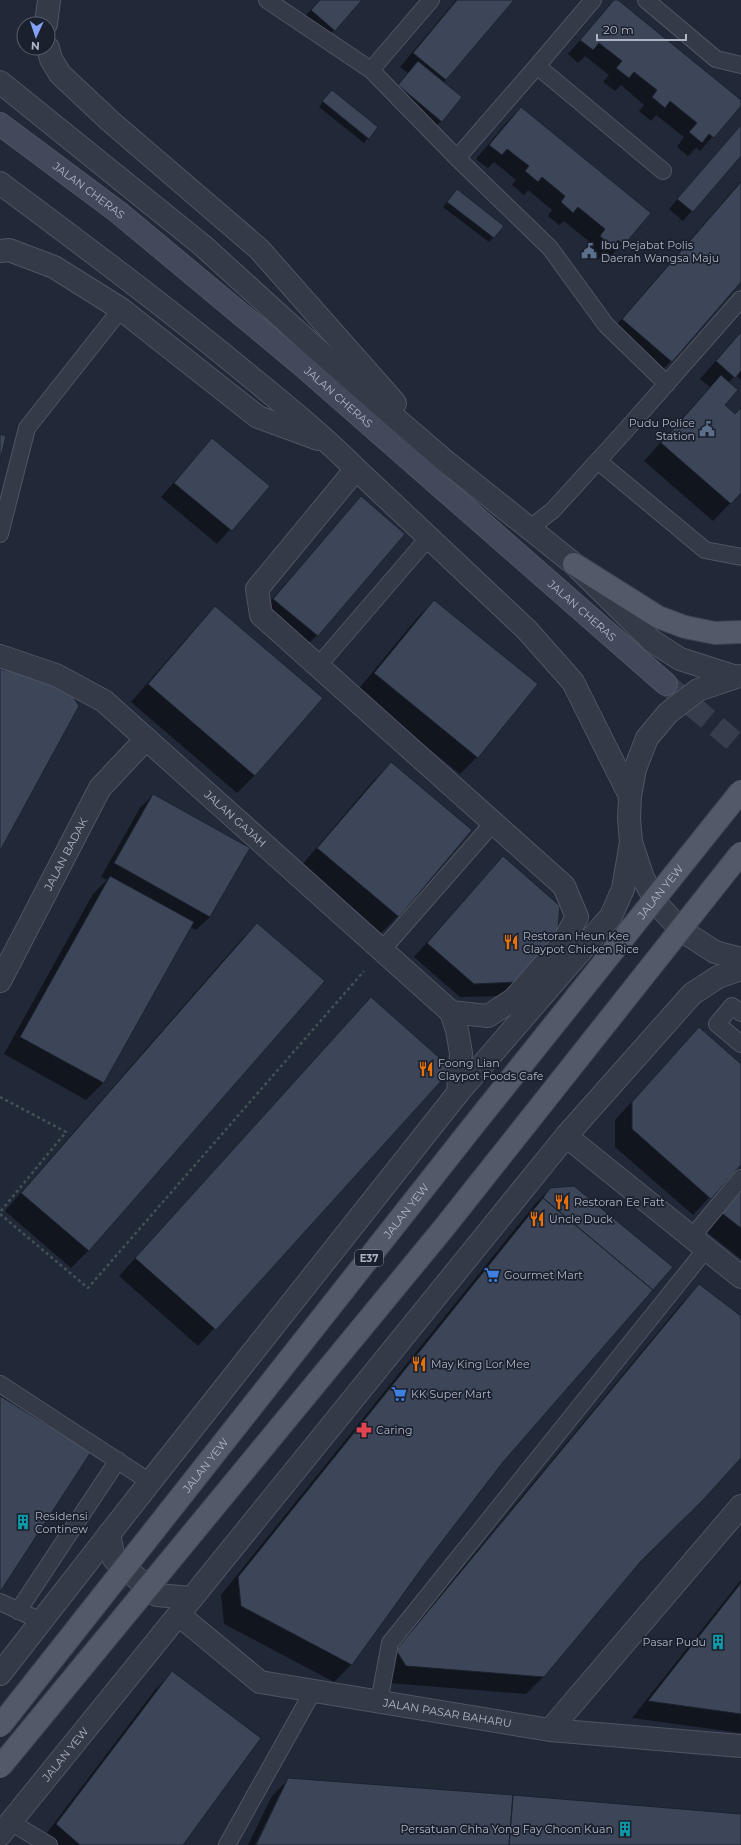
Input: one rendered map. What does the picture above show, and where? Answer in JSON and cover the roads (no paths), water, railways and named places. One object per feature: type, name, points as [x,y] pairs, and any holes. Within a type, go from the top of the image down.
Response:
[{"type":"main road","name":"JALAN CHERAS","points":[[0,124],[118,212],[297,361],[666,684]]},
{"type":"main road","points":[[574,564],[658,617],[685,628],[715,633],[741,632]]},
{"type":"main road","name":"JALAN YEW","points":[[0,1726],[472,1126],[741,791]]},
{"type":"main road","points":[[0,1767],[438,1235],[741,853]]},
{"type":"street","points":[[47,16],[49,0]]},
{"type":"street","points":[[51,56],[60,74],[116,126],[259,249],[444,460]]},
{"type":"street","points":[[0,82],[202,245],[344,374],[444,460],[574,564],[652,641],[680,659],[737,676]]},
{"type":"street","points":[[0,183],[165,307],[330,444],[527,630],[573,682],[630,796]]},
{"type":"street","points":[[0,251],[9,250],[54,267],[121,309],[258,417],[330,444]]},
{"type":"street","points":[[356,469],[257,589],[261,615],[564,886],[577,917],[562,944],[514,999],[488,1016],[451,1012],[457,1030],[460,1053],[458,1093]]},
{"type":"street","name":"JALAN GAJAH","points":[[0,656],[56,675],[104,701],[451,1012]]},
{"type":"street","points":[[737,676],[698,690],[668,713],[647,738],[635,769],[630,796],[629,819],[631,842],[643,878],[658,905],[681,930],[715,952],[741,960]]},
{"type":"street","name":"JALAN BADAK","points":[[0,981],[100,788],[146,739]]},
{"type":"street","points":[[0,1674],[458,1093],[611,916],[623,889],[631,842]]},
{"type":"street","name":"JALAN YEW","points":[[8,1817],[186,1606],[566,1136],[692,994],[718,977],[741,969]]},
{"type":"street","points":[[566,1136],[741,1278]]},
{"type":"street","points":[[550,1730],[741,1506]]},
{"type":"street","points":[[109,1534],[114,1559],[158,1595],[186,1606]]},
{"type":"street","name":"JALAN PASAR BAHARU","points":[[186,1606],[260,1682],[550,1730],[741,1746]]},
{"type":"lane","points":[[266,0],[371,70],[457,158],[550,248],[606,325],[667,384]]},
{"type":"lane","points":[[371,70],[431,0]]},
{"type":"lane","points":[[457,158],[538,66],[593,0]]},
{"type":"lane","points":[[646,0],[716,59],[741,65]]},
{"type":"lane","points":[[538,66],[663,171]]},
{"type":"lane","points":[[529,529],[553,510],[667,384],[741,299]]},
{"type":"lane","points":[[0,534],[27,428],[121,309]]},
{"type":"lane","points":[[598,461],[705,550],[741,557]]},
{"type":"lane","points":[[318,666],[429,537]]},
{"type":"lane","points":[[382,950],[494,822]]},
{"type":"lane","points":[[741,1013],[732,1006],[717,1024],[741,1044]]},
{"type":"lane","points":[[379,1702],[390,1643],[698,1244],[741,1178]]},
{"type":"lane","points":[[0,1384],[150,1482]]},
{"type":"lane","points":[[18,1610],[118,1460]]},
{"type":"lane","points":[[0,1602],[41,1621]]},
{"type":"lane","points":[[227,1845],[313,1691]]},
{"type":"lane","points":[[8,1817],[49,1845]]},
{"type":"tunnel","points":[[666,684],[741,747]]},
{"type":"place","name":"Ibu Pejabat Polis Daerah Wangsa Maju","points":[[589,251]]},
{"type":"place","name":"Pudu Police Station","points":[[707,429]]},
{"type":"place","name":"Restoran Heun Kee Claypot Chicken Rice","points":[[511,942]]},
{"type":"place","name":"Foong Lian Claypot Foods Cafe","points":[[426,1069]]},
{"type":"place","name":"Restoran Ee Fatt","points":[[562,1202]]},
{"type":"place","name":"Uncle Duck","points":[[537,1219]]},
{"type":"place","name":"Gourmet Mart","points":[[492,1275]]},
{"type":"place","name":"May King Lor Mee","points":[[419,1364]]},
{"type":"place","name":"KK Super Mart","points":[[399,1394]]},
{"type":"place","name":"Caring","points":[[364,1430]]},
{"type":"place","name":"Residensi Continew","points":[[23,1522]]},
{"type":"place","name":"Pasar Pudu","points":[[718,1642]]},
{"type":"place","name":"Persatuan Chha Yong Fay Choon Kuan","points":[[625,1829]]}]
